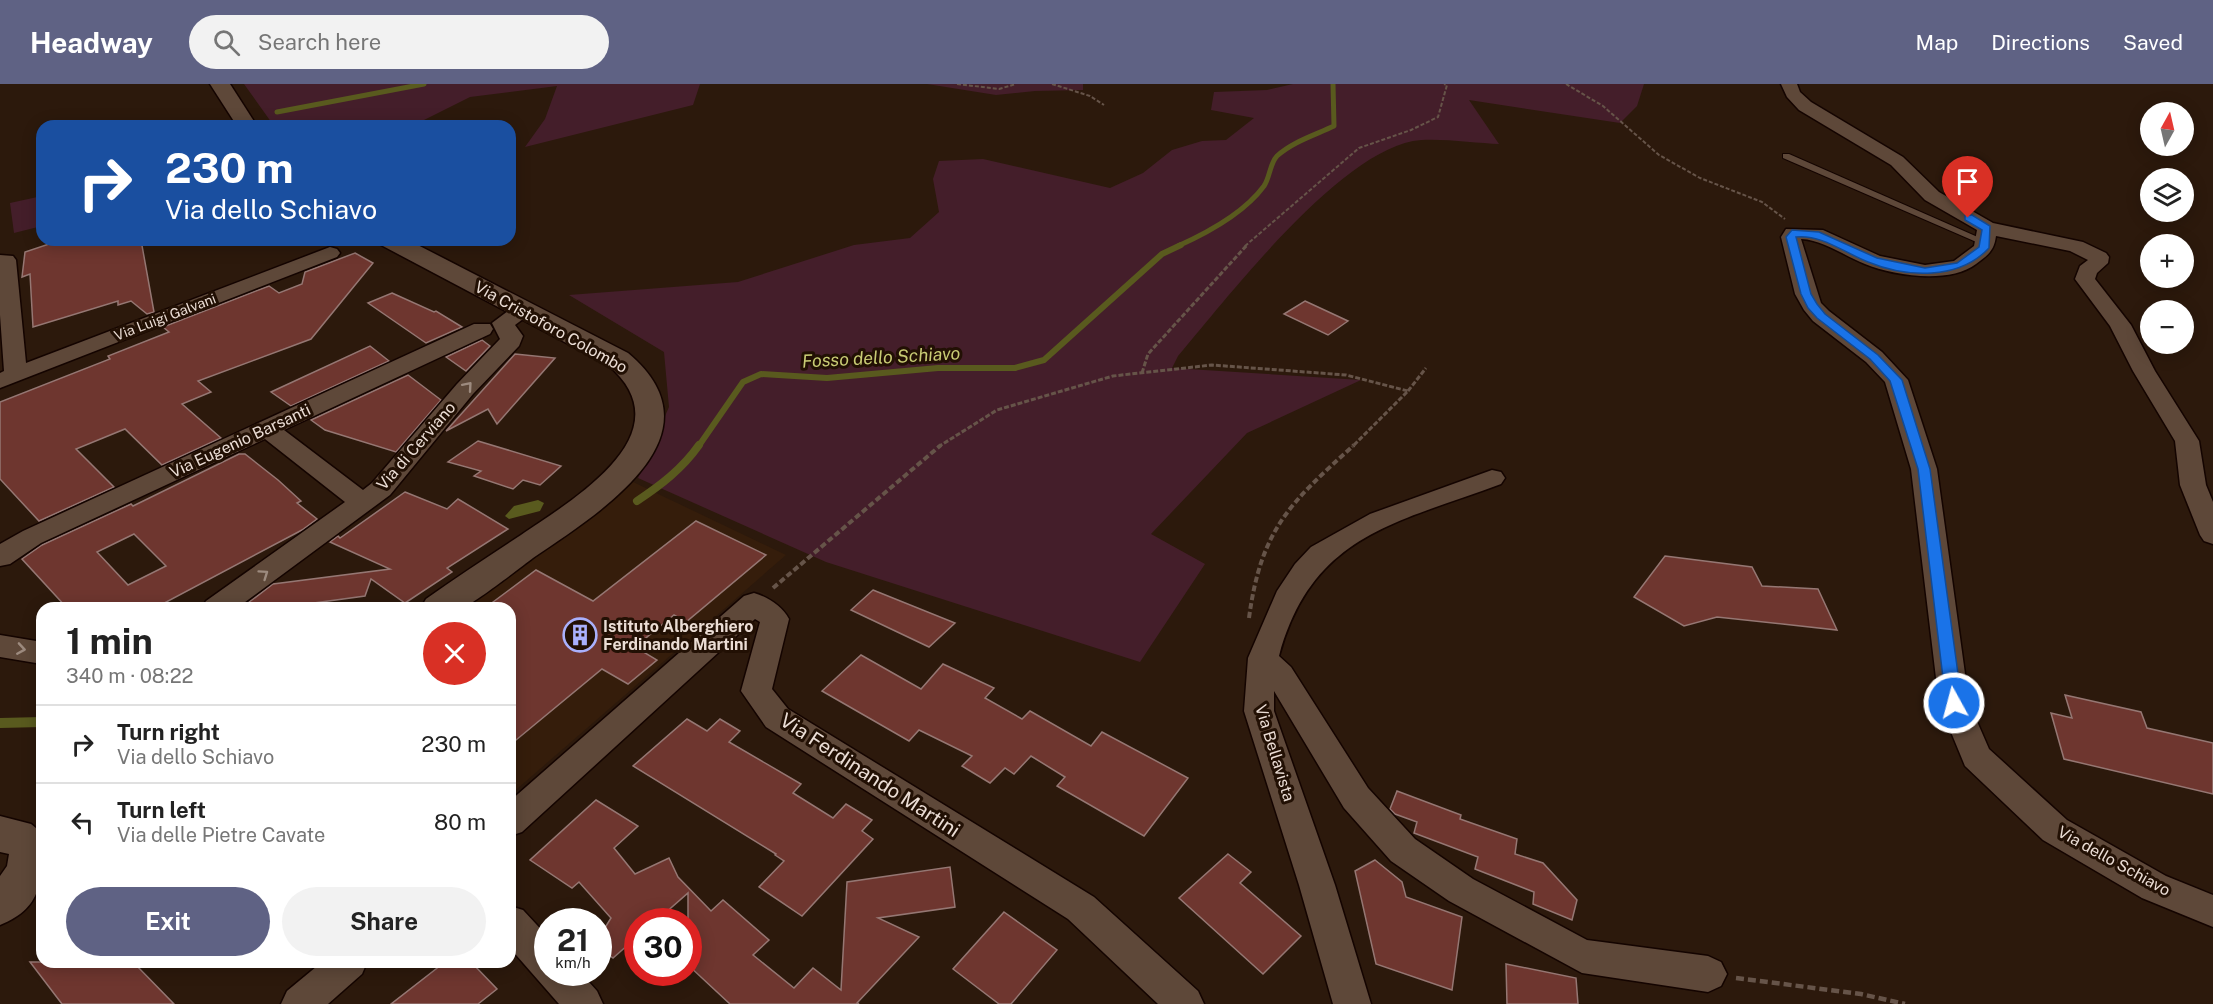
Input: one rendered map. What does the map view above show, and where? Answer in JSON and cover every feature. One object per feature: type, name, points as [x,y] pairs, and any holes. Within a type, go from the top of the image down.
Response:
[{"type":"main road","points":[[220,84],[243,120]]},
{"type":"main road","name":"Via Cristoforo Colombo","points":[[401,246],[629,367],[644,384],[648,399],[646,426],[632,461],[603,493],[447,602]]},
{"type":"main road","points":[[17,832],[30,852],[29,868],[20,885]]},
{"type":"street","points":[[1790,84],[1793,94],[1805,106],[1897,161],[1932,196],[1985,235],[2076,246],[2099,256],[2098,263],[2086,270],[2085,279],[2120,325],[2144,371],[2187,441],[2193,485],[2213,535]]},
{"type":"street","points":[[1802,232],[1816,234],[1874,261],[1925,271],[1960,266],[1984,248],[1985,235]]},
{"type":"street","name":"Via dello Schiavo","points":[[1802,232],[1792,233],[1791,237],[1806,294],[1812,305],[1821,316],[1874,357],[1896,380],[1924,469],[1954,703],[1976,757],[2055,830],[2154,886],[2213,911]]},
{"type":"street","name":"Via Luigi Galvani","points":[[8,378],[330,252]]},
{"type":"street","points":[[6,260],[8,378]]},
{"type":"street","name":"Via di Cerviano","points":[[224,602],[381,489],[459,396],[511,341],[512,336],[503,323],[524,310]]},
{"type":"street","name":"Via Eugenio Barsanti","points":[[0,557],[32,537],[482,329]]},
{"type":"street","points":[[267,429],[363,503]]},
{"type":"street","name":"Via Bellavista","points":[[1352,1004],[1317,885],[1259,711],[1257,687],[1263,658],[1277,618],[1297,583],[1321,555],[1353,532],[1492,478]]},
{"type":"street","points":[[516,817],[754,603]]},
{"type":"street","name":"Via Ferdinando Martini","points":[[754,603],[776,619],[756,691],[777,718],[1081,908],[1185,1004]]},
{"type":"street","points":[[0,646],[36,652]]},
{"type":"street","points":[[1263,658],[1280,675],[1356,798],[1403,850],[1461,890],[1582,956],[1708,974]]},
{"type":"street","points":[[516,929],[534,949]]},
{"type":"street","points":[[300,1004],[342,968]]},
{"type":"street","points":[[568,986],[584,1004]]},
{"type":"lane","points":[[1786,156],[1985,235]]},
{"type":"path","points":[[957,84],[999,89],[1016,84]]},
{"type":"path","points":[[1052,84],[1090,96],[1104,105]]},
{"type":"path","points":[[1142,373],[1148,354],[1240,251],[1359,148],[1411,130],[1438,117],[1447,85],[1444,84]]},
{"type":"path","points":[[1566,84],[1603,106],[1659,155],[1700,178],[1762,202],[1802,232]]},
{"type":"path","points":[[754,603],[930,452],[997,410],[1113,376],[1212,365],[1346,375],[1381,382],[1408,391]]},
{"type":"path","points":[[1263,658],[1249,623],[1253,583],[1262,555],[1275,530],[1311,482],[1368,432],[1408,391],[1426,368]]},
{"type":"path","points":[[1708,974],[1861,994],[1905,1004]]},
{"type":"shaded area","points":[[244,84],[700,84],[693,105],[525,147],[545,119],[557,86],[470,97],[424,120],[270,120]]},
{"type":"shaded area","points":[[927,84],[1083,84],[1083,90],[996,95]]},
{"type":"shaded area","points":[[1293,84],[1644,84],[1637,106],[1620,123],[1469,100],[1499,144],[1422,140],[1383,152],[1351,172],[1318,200],[1225,299],[1178,356],[1172,368],[1361,380],[1247,433],[1151,534],[1205,564],[1140,662],[826,562],[638,478],[669,407],[664,352],[569,295],[738,282],[854,245],[910,238],[939,212],[933,179],[939,161],[983,159],[1110,188],[1143,173],[1172,150],[1202,141],[1226,140],[1254,118],[1211,110],[1214,92],[1267,90]]},
{"type":"shaded area","points":[[36,197],[36,228],[14,233],[10,203]]},
{"type":"shaded area","points":[[631,481],[786,555],[516,790],[516,602],[460,602]]},
{"type":"shaded area","points":[[538,500],[544,503],[540,511],[509,519],[505,516],[514,506]]},
{"type":"building","points":[[43,246],[142,246],[154,312],[147,314],[131,301],[118,305],[118,301],[33,327],[30,274],[22,277],[25,252]]},
{"type":"building","points":[[355,253],[373,263],[311,339],[198,381],[211,392],[182,404],[221,438],[162,465],[125,429],[76,449],[114,487],[39,521],[0,479],[0,402],[110,359],[108,356],[169,332],[163,327],[269,286],[279,293],[302,284],[305,272]]},
{"type":"building","points":[[392,293],[436,311],[462,327],[426,343],[368,303]]},
{"type":"building","points":[[1305,301],[1348,321],[1328,335],[1284,314]]},
{"type":"building","points":[[482,340],[490,346],[466,371],[446,357]]},
{"type":"building","points":[[370,346],[389,361],[291,406],[271,392]]},
{"type":"building","points":[[515,354],[555,358],[497,424],[488,409],[446,431]]},
{"type":"building","points":[[408,375],[441,400],[396,452],[325,430],[311,420]]},
{"type":"building","points":[[478,441],[561,466],[540,485],[523,480],[513,489],[474,476],[481,471],[448,462]]},
{"type":"building","points":[[239,454],[245,454],[278,480],[301,501],[297,503],[317,519],[302,530],[166,602],[61,602],[22,559],[42,545],[131,504],[133,506]],"holes":[[[134,534],[166,566],[128,585],[97,552]]]},
{"type":"building","points":[[405,492],[447,509],[458,499],[508,529],[447,568],[452,572],[407,602],[371,579],[365,596],[321,602],[249,602],[273,584],[390,569],[330,542],[338,536],[340,538]]},
{"type":"building","name":"Istituto Alberghiero Ferdinando Martini","points":[[696,521],[766,555],[686,622],[674,615],[635,647],[657,660],[628,684],[602,669],[516,740],[516,602],[493,602],[536,570],[593,601]]},
{"type":"building","points":[[1665,556],[1752,567],[1762,586],[1818,589],[1837,630],[1717,617],[1684,626],[1634,597]]},
{"type":"building","points":[[873,590],[955,623],[929,647],[851,610]]},
{"type":"building","points":[[861,655],[921,689],[943,664],[994,688],[985,698],[1022,719],[1030,711],[1091,746],[1102,732],[1188,778],[1144,836],[1057,786],[1065,777],[1031,756],[1014,774],[1005,768],[990,783],[962,766],[972,756],[919,730],[909,741],[822,691]]},
{"type":"building","points":[[2065,695],[2141,712],[2147,728],[2213,743],[2213,794],[2064,759],[2051,713],[2072,718]]},
{"type":"building","points":[[687,719],[707,731],[720,719],[740,731],[729,742],[801,784],[793,793],[833,818],[846,804],[872,820],[862,831],[873,839],[802,916],[759,887],[784,861],[633,766]]},
{"type":"building","points":[[1397,791],[1461,815],[1460,819],[1517,839],[1515,854],[1543,863],[1577,900],[1572,920],[1533,904],[1534,892],[1475,869],[1478,857],[1414,833],[1417,822],[1395,814],[1390,809]]},
{"type":"building","points":[[596,800],[638,826],[614,848],[635,874],[669,858],[678,877],[711,911],[723,900],[769,940],[753,955],[794,988],[813,968],[841,990],[847,882],[950,867],[955,907],[878,918],[919,937],[857,1003],[859,1004],[730,1004],[702,978],[702,908],[688,908],[688,893],[671,908],[624,908],[624,948],[613,958],[612,908],[602,908],[579,882],[572,888],[530,860]]},
{"type":"building","points":[[1228,854],[1251,872],[1240,883],[1301,936],[1263,974],[1179,898]]},
{"type":"building","points":[[1375,860],[1402,882],[1406,897],[1462,917],[1452,990],[1376,964],[1355,871]]},
{"type":"building","points":[[1004,912],[1057,950],[1011,1004],[999,1004],[953,969]]},
{"type":"building","points":[[30,962],[36,962],[36,968],[139,968],[174,1004],[62,1004]]},
{"type":"building","points":[[1506,964],[1576,978],[1578,1004],[1507,1004]]},
{"type":"building","points":[[437,968],[477,968],[497,989],[478,1004],[391,1004]]},
{"type":"waterway","points":[[277,112],[424,84]]},
{"type":"waterway","points":[[1178,246],[1213,228],[1247,205],[1264,186],[1271,166],[1283,151],[1334,126],[1333,84]]},
{"type":"waterway","name":"Fosso dello Schiavo","points":[[698,447],[743,382],[761,374],[827,378],[938,368],[1015,368],[1044,360],[1162,254],[1181,245]]},
{"type":"waterway","name":"Fosso dello Schiavo","points":[[637,501],[671,476],[699,445]]},
{"type":"waterway","points":[[0,723],[36,722]]},
{"type":"place","name":"Istituto Alberghiero Ferdinando Martini","points":[[580,635]]},
{"type":"route","points":[[1954,703],[1924,469],[1896,380],[1874,357],[1821,316],[1812,305],[1806,294],[1791,237],[1792,233],[1816,234],[1874,261],[1895,267],[1925,271],[1960,266],[1984,248],[1987,228],[1968,218]]}]
